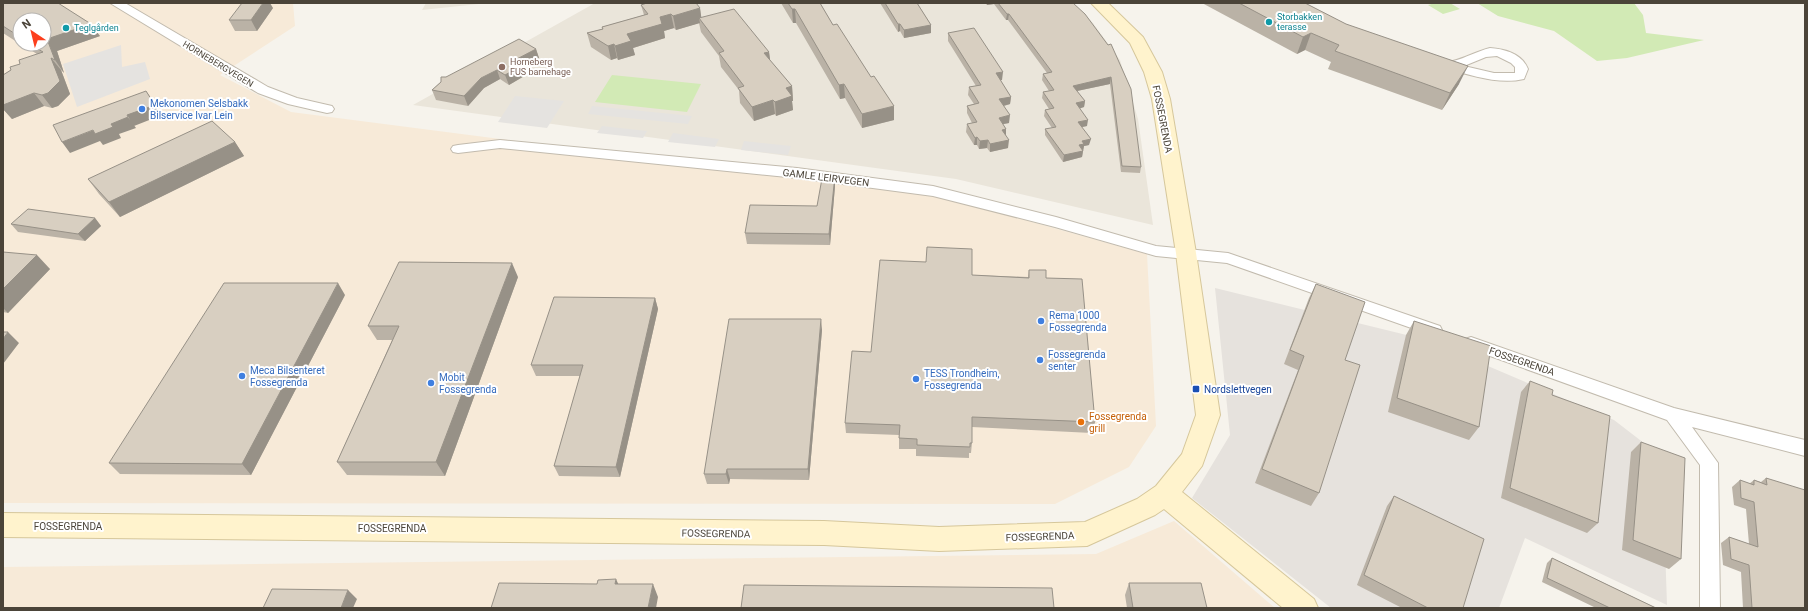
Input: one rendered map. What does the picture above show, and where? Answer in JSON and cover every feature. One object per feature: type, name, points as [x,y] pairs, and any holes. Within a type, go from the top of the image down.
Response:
[{"type":"street","name":"HORNEBERGVEGEN","points":[[116,3],[263,90],[293,102],[328,109]]},
{"type":"street","name":"FOSSEGRENDA","points":[[3,525],[824,534],[938,538],[1003,537],[1087,534],[1146,506],[1164,494],[1192,459],[1208,415],[1186,253],[1161,99],[1153,72],[1137,41],[1099,3]]},
{"type":"street","points":[[1432,60],[1451,66],[1506,79],[1520,76],[1523,70],[1521,65],[1512,58],[1499,52],[1488,51],[1451,66]]},
{"type":"street","name":"GAMLE LEIRVEGEN","points":[[458,149],[500,144],[797,173],[933,191],[1056,222],[1156,251],[1186,253]]},
{"type":"street","name":"FOSSEGRENDA","points":[[1186,253],[1228,258],[1674,415],[1805,448]]},
{"type":"street","points":[[1674,415],[1709,463],[1710,608]]},
{"type":"street","points":[[1164,494],[1304,608]]},
{"type":"shaded area","points":[[3,3],[293,3],[295,26],[220,75],[291,112],[935,195],[1147,254],[1156,426],[1129,467],[1055,504],[3,503]]},
{"type":"shaded area","points":[[426,3],[488,3],[422,10]]},
{"type":"shaded area","points":[[595,3],[1073,3],[1093,23],[1120,60],[1138,119],[1153,225],[956,179],[413,105]]},
{"type":"shaded area","points":[[121,45],[122,67],[145,62],[150,79],[77,107],[63,64]]},
{"type":"shaded area","points":[[515,96],[564,101],[547,128],[498,122]]},
{"type":"shaded area","points":[[592,106],[692,116],[688,124],[588,114]]},
{"type":"shaded area","points":[[602,126],[647,131],[643,138],[597,133]]},
{"type":"shaded area","points":[[673,133],[719,139],[715,147],[668,142]]},
{"type":"shaded area","points":[[744,141],[791,146],[788,155],[741,150]]},
{"type":"shaded area","points":[[1215,288],[1427,340],[1614,420],[1662,457],[1667,605],[1525,538],[1499,608],[1331,608],[1192,498],[1230,435]]},
{"type":"shaded area","points":[[1174,521],[1275,608],[3,608],[3,567],[1096,554]]},
{"type":"green space","points":[[1435,3],[1450,3],[1460,9],[1443,14],[1428,5]]},
{"type":"green space","points":[[1477,3],[1634,3],[1643,15],[1646,33],[1704,40],[1627,58],[1597,61],[1554,31],[1498,16]]},
{"type":"green space","points":[[612,75],[701,84],[687,112],[595,102]]},
{"type":"building","points":[[3,3],[58,3],[91,24],[52,37],[52,12],[12,12],[12,32],[3,26]]},
{"type":"building","points":[[242,3],[263,3],[251,20],[229,20]]},
{"type":"building","points":[[647,3],[696,3],[700,8],[673,16],[671,14],[660,17],[662,24],[627,34],[631,41],[615,46],[614,44],[608,46],[587,33],[603,29],[602,27],[648,14],[641,5]]},
{"type":"building","points":[[788,3],[820,3],[833,25],[837,24],[871,77],[874,76],[894,106],[862,114],[844,84],[839,85],[795,9],[792,9]]},
{"type":"building","points":[[885,3],[917,3],[931,25],[904,30],[900,24],[898,24]]},
{"type":"building","points":[[998,3],[1073,3],[1085,14],[1108,45],[1111,44],[1131,89],[1141,167],[1122,166],[1111,77],[1073,86],[1085,101],[1076,103],[1088,120],[1078,122],[1091,139],[1082,141],[1084,144],[1079,145],[1083,151],[1064,155],[1045,129],[1056,127],[1045,110],[1054,108],[1043,92],[1054,90],[1043,74],[1052,72],[1009,14],[1007,14]]},
{"type":"building","points":[[1239,3],[1305,3],[1346,24],[1468,66],[1450,93],[1335,51],[1339,45],[1311,33],[1303,37]]},
{"type":"building","points":[[734,9],[769,52],[764,53],[792,86],[786,88],[792,96],[775,102],[773,100],[752,107],[738,88],[744,86],[719,53],[724,51],[699,18]]},
{"type":"building","points":[[974,28],[1003,72],[996,73],[1011,97],[999,99],[1010,115],[999,118],[1006,129],[1002,130],[1009,140],[990,144],[988,140],[980,141],[977,137],[975,138],[967,124],[977,122],[967,106],[979,103],[969,87],[981,85],[948,33]]},
{"type":"building","points":[[519,39],[536,49],[515,60],[523,65],[505,75],[497,70],[481,78],[464,96],[432,90],[441,82],[441,77],[446,77]]},
{"type":"building","points":[[43,52],[52,52],[55,60],[51,58],[60,81],[48,93],[42,95],[34,93],[3,105],[3,75],[11,70],[10,67],[20,64],[19,60]]},
{"type":"building","points":[[146,91],[155,105],[127,115],[128,117],[111,124],[113,127],[95,134],[93,130],[62,142],[53,125]]},
{"type":"building","points":[[212,121],[235,142],[109,202],[88,179]]},
{"type":"building","points":[[823,173],[835,175],[829,234],[745,233],[750,205],[817,206]]},
{"type":"building","points":[[28,209],[95,218],[78,234],[11,224]]},
{"type":"building","points":[[927,247],[972,249],[972,275],[1029,278],[1029,270],[1046,270],[1046,278],[1082,279],[1095,422],[972,417],[972,443],[970,443],[970,447],[917,445],[917,439],[899,438],[900,425],[845,423],[852,351],[871,352],[880,260],[926,262]]},
{"type":"building","points":[[3,252],[37,255],[3,289]]},
{"type":"building","points":[[399,262],[512,263],[436,462],[337,462],[399,326],[368,326]]},
{"type":"building","points":[[224,283],[338,283],[242,464],[109,463]]},
{"type":"building","points":[[1316,284],[1365,302],[1345,360],[1360,365],[1319,493],[1262,469],[1304,356],[1290,350]]},
{"type":"building","points":[[554,297],[655,298],[616,467],[554,466],[583,365],[531,365]]},
{"type":"building","points":[[729,319],[821,319],[808,469],[727,469],[726,474],[704,474]]},
{"type":"building","points":[[1414,321],[1491,346],[1479,427],[1397,398]]},
{"type":"building","points":[[3,332],[8,332],[3,339]]},
{"type":"building","points":[[1530,381],[1553,390],[1552,395],[1610,416],[1598,523],[1510,488]]},
{"type":"building","points":[[1641,442],[1685,458],[1681,559],[1633,540]]},
{"type":"building","points":[[1766,478],[1805,490],[1805,608],[1752,608],[1749,565],[1731,559],[1729,537],[1758,547],[1754,502],[1741,498],[1740,480],[1754,485],[1754,480],[1767,485]]},
{"type":"building","points":[[1394,496],[1484,539],[1463,608],[1428,608],[1364,575]]},
{"type":"building","points":[[1552,558],[1656,608],[1610,608],[1547,578]]},
{"type":"building","points":[[616,579],[615,584],[653,584],[648,608],[491,608],[499,583],[597,584],[598,580]]},
{"type":"building","points":[[1129,583],[1201,583],[1207,608],[1133,608]]},
{"type":"building","points":[[744,585],[1052,588],[1054,608],[741,608]]},
{"type":"building","points":[[272,589],[348,590],[341,608],[263,608]]},
{"type":"place","name":"Storbakken terasse","points":[[1269,22]]},
{"type":"place","name":"Teglgården","points":[[66,28]]},
{"type":"place","name":"Horneberg FUS barnehage","points":[[502,67]]},
{"type":"place","name":"Mekonomen Selsbakk Bilservice Ivar Lein","points":[[142,109]]},
{"type":"place","name":"Rema 1000 Fossegrenda","points":[[1041,321]]},
{"type":"place","name":"Fossegrenda senter","points":[[1040,360]]},
{"type":"place","name":"Meca Bilsenteret Fossegrenda","points":[[242,376]]},
{"type":"place","name":"TESS Trondheim, Fossegrenda","points":[[916,379]]},
{"type":"place","name":"Mobit Fossegrenda","points":[[431,383]]},
{"type":"place","name":"Nordslettvegen","points":[[1196,389]]},
{"type":"place","name":"Fossegrenda grill","points":[[1081,422]]}]
